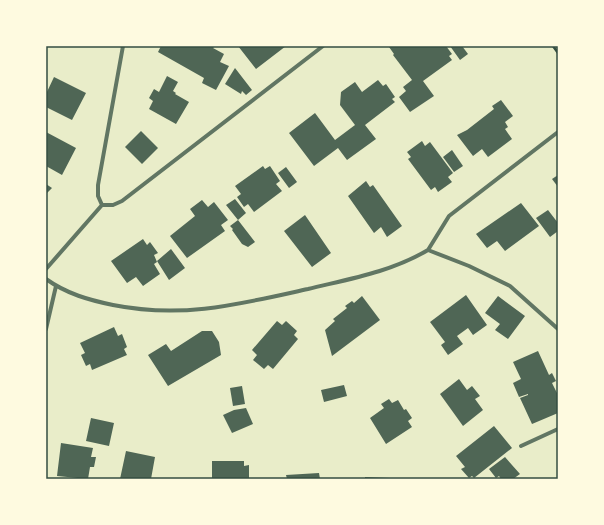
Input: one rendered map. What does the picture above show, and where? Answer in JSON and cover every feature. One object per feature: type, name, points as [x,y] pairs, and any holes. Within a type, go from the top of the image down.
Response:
[{"type":"street","points":[[102,205],[98,196],[98,185],[123,46]]},
{"type":"street","points":[[46,269],[102,205],[113,205],[122,201],[236,115],[323,46]]},
{"type":"street","points":[[46,279],[73,295],[120,306],[149,311],[204,310],[268,299],[352,279],[398,266],[428,250],[449,216],[558,132]]},
{"type":"street","points":[[428,250],[489,275],[510,286],[558,328]]},
{"type":"street","points":[[46,329],[56,286]]},
{"type":"street","points":[[521,446],[558,429]]},
{"type":"path","points":[[553,46],[558,53]]},
{"type":"building","points":[[161,46],[215,46],[213,48],[224,54],[220,62],[229,66],[216,90],[202,83],[204,78],[158,52]]},
{"type":"building","points":[[238,46],[286,46],[256,69]]},
{"type":"building","points":[[446,46],[452,54],[449,56],[452,60],[423,81],[434,96],[410,112],[399,97],[406,91],[403,87],[412,80],[393,55],[394,54],[389,47]]},
{"type":"building","points":[[450,46],[462,46],[468,54],[460,60]]},
{"type":"building","points":[[235,68],[252,90],[246,95],[242,91],[241,94],[225,84]]},
{"type":"building","points":[[167,76],[178,82],[173,91],[176,93],[175,94],[189,102],[176,124],[149,109],[153,101],[149,98],[154,89],[159,92]]},
{"type":"building","points":[[54,77],[86,93],[72,120],[46,107],[46,94]]},
{"type":"building","points":[[378,80],[383,86],[386,84],[395,97],[392,99],[395,102],[365,125],[376,139],[347,160],[338,148],[314,166],[289,133],[315,113],[335,140],[355,125],[340,105],[341,92],[355,82],[362,92]]},
{"type":"building","points":[[501,100],[513,116],[505,122],[508,127],[505,129],[512,139],[488,157],[482,149],[473,156],[457,135],[467,130],[494,109],[492,106]]},
{"type":"building","points":[[141,131],[158,148],[142,164],[125,147]]},
{"type":"building","points":[[46,132],[76,148],[62,175],[46,166]]},
{"type":"building","points":[[422,141],[425,146],[430,142],[453,173],[448,177],[452,182],[438,192],[435,187],[431,190],[408,159],[411,157],[407,152]]},
{"type":"building","points":[[452,150],[463,166],[454,172],[443,157]]},
{"type":"building","points":[[263,166],[265,169],[270,166],[280,181],[276,184],[282,191],[254,212],[248,204],[244,207],[237,197],[241,194],[235,186]]},
{"type":"building","points":[[286,167],[297,182],[289,188],[278,173]]},
{"type":"building","points":[[558,175],[558,187],[552,179]]},
{"type":"building","points":[[366,181],[370,187],[373,185],[402,226],[387,237],[381,227],[374,233],[348,196]]},
{"type":"building","points":[[46,184],[52,188],[46,194]]},
{"type":"building","points":[[235,199],[246,213],[238,220],[226,205]]},
{"type":"building","points":[[202,200],[208,207],[214,202],[228,220],[221,225],[225,231],[187,258],[170,236],[195,216],[190,209]]},
{"type":"building","points":[[521,203],[539,226],[505,251],[497,241],[487,248],[476,234]]},
{"type":"building","points":[[548,210],[558,223],[558,231],[550,237],[536,218]]},
{"type":"building","points":[[305,215],[331,253],[312,267],[284,231]]},
{"type":"building","points":[[238,220],[255,242],[248,247],[242,244],[230,226]]},
{"type":"building","points":[[143,239],[147,245],[150,242],[158,253],[154,255],[157,262],[154,264],[160,274],[143,286],[136,277],[127,283],[111,261]]},
{"type":"building","points":[[171,249],[185,268],[169,280],[157,261]]},
{"type":"building","points":[[466,295],[487,325],[473,335],[468,328],[457,336],[463,344],[448,355],[441,345],[445,342],[430,322]]},
{"type":"building","points":[[362,296],[380,320],[332,356],[325,330],[335,321],[333,319],[347,308],[345,306],[352,301],[354,303]]},
{"type":"building","points":[[498,296],[525,316],[508,339],[495,330],[500,324],[485,313]]},
{"type":"building","points":[[277,321],[282,325],[286,321],[297,331],[294,335],[298,339],[273,369],[268,365],[264,369],[253,360],[257,355],[252,350]]},
{"type":"building","points":[[114,327],[118,336],[122,334],[127,347],[124,349],[127,355],[92,370],[90,364],[86,366],[81,355],[85,353],[80,343]]},
{"type":"building","points":[[202,331],[212,331],[219,342],[221,355],[168,386],[148,355],[166,344],[171,351]]},
{"type":"building","points":[[538,351],[549,375],[552,373],[556,381],[552,383],[558,395],[558,413],[532,424],[520,398],[528,394],[519,397],[513,383],[521,379],[513,362]]},
{"type":"building","points":[[459,379],[467,390],[472,386],[480,396],[475,399],[483,410],[463,426],[440,394]]},
{"type":"building","points":[[344,385],[347,396],[324,402],[321,390]]},
{"type":"building","points":[[242,386],[245,404],[233,406],[230,388]]},
{"type":"building","points":[[389,399],[392,403],[398,400],[404,410],[406,409],[412,418],[408,421],[412,427],[386,444],[370,418],[384,408],[381,404]]},
{"type":"building","points":[[246,408],[253,424],[232,433],[223,415],[234,410]]},
{"type":"building","points":[[91,418],[114,423],[109,446],[86,441]]},
{"type":"building","points":[[494,426],[512,448],[474,478],[472,476],[469,478],[461,469],[465,467],[456,456]]},
{"type":"building","points":[[61,443],[93,448],[91,457],[96,457],[94,467],[90,467],[88,479],[57,476]]},
{"type":"building","points":[[126,451],[155,457],[151,479],[120,479]]},
{"type":"building","points":[[505,457],[520,474],[513,479],[501,479],[499,476],[496,478],[489,469]]},
{"type":"building","points":[[212,461],[244,461],[244,466],[249,465],[249,479],[212,479]]},
{"type":"building","points":[[319,473],[320,479],[287,479],[286,475]]},
{"type":"building","points":[[365,477],[390,478],[390,479],[365,479]]}]
